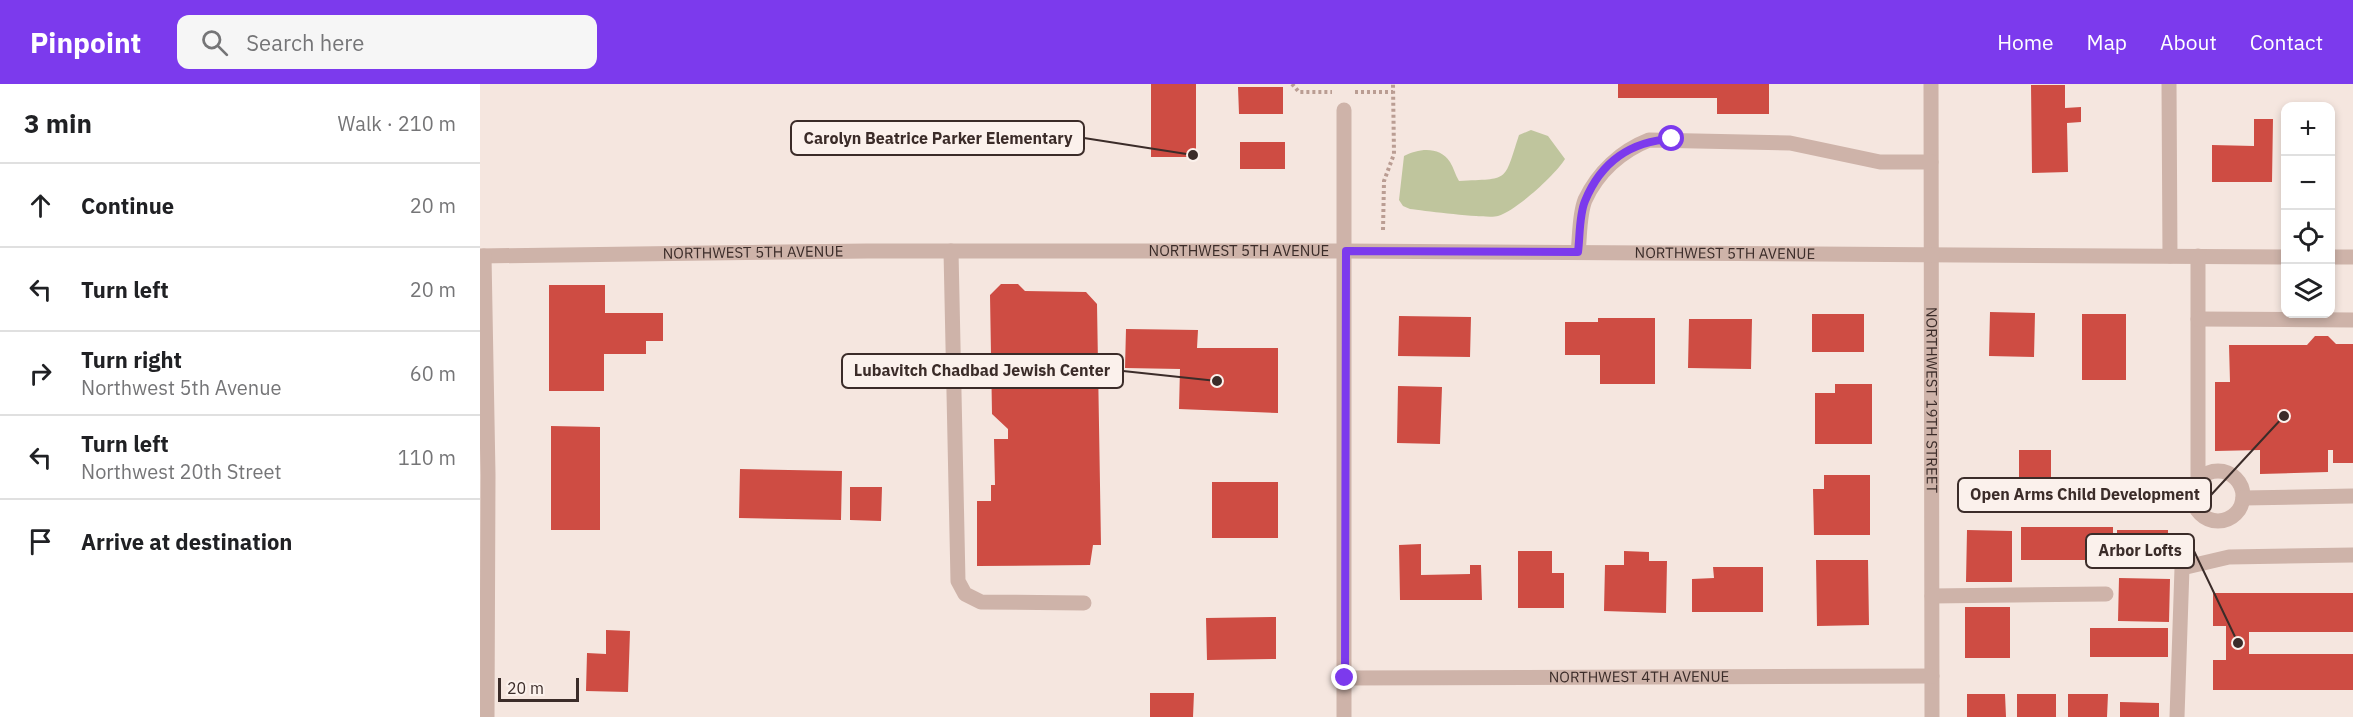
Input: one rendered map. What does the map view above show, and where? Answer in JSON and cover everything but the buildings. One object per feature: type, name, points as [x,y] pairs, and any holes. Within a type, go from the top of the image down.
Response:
[{"type":"street","name":"NORTHWEST 19TH STREET","points":[[1932,84],[1932,717]]},
{"type":"street","points":[[2169,84],[2170,256]]},
{"type":"street","points":[[1344,110],[1346,251],[1344,717]]},
{"type":"street","points":[[1578,252],[1585,202],[1604,170],[1630,147],[1649,140],[1790,143],[1880,162],[1931,162]]},
{"type":"street","points":[[951,251],[958,582],[965,594],[981,602],[1084,603]]},
{"type":"street","name":"NORTHWEST 5TH AVENUE","points":[[482,256],[951,251],[1346,251],[2281,257]]},
{"type":"street","points":[[482,256],[487,717]]},
{"type":"street","points":[[2198,256],[2198,481]]},
{"type":"street","points":[[2335,257],[2353,257]]},
{"type":"street","points":[[2198,318],[2353,320]]},
{"type":"street","points":[[2212,472],[2228,473],[2240,484],[2243,498],[2235,514],[2221,521],[2205,518],[2194,505],[2194,488],[2198,481],[2212,472]]},
{"type":"street","points":[[2243,498],[2353,496]]},
{"type":"street","points":[[2177,717],[2182,568],[2229,557],[2353,555]]},
{"type":"street","points":[[1932,596],[2106,594]]},
{"type":"street","name":"NORTHWEST 4TH AVENUE","points":[[1345,678],[1932,676]]},
{"type":"path","points":[[1383,230],[1384,181],[1394,154],[1393,84]]},
{"type":"green space","points":[[1531,130],[1548,136],[1565,159],[1535,191],[1506,212],[1492,217],[1470,216],[1410,209],[1403,206],[1399,200],[1404,156],[1416,151],[1435,151],[1441,153],[1450,162],[1459,181],[1496,178],[1506,170],[1519,135]]},
{"type":"place","name":"Carolyn Beatrice Parker Elementary","points":[[1193,155]]},
{"type":"place","name":"Lubavitch Chadbad Jewish Center","points":[[1217,381]]},
{"type":"place","name":"Open Arms Child Development","points":[[2284,416]]},
{"type":"place","name":"Arbor Lofts","points":[[2238,643]]},
{"type":"route","points":[[1345,678],[1346,251],[1578,252],[1585,202],[1604,170],[1630,147],[1649,140],[1672,139]]}]
